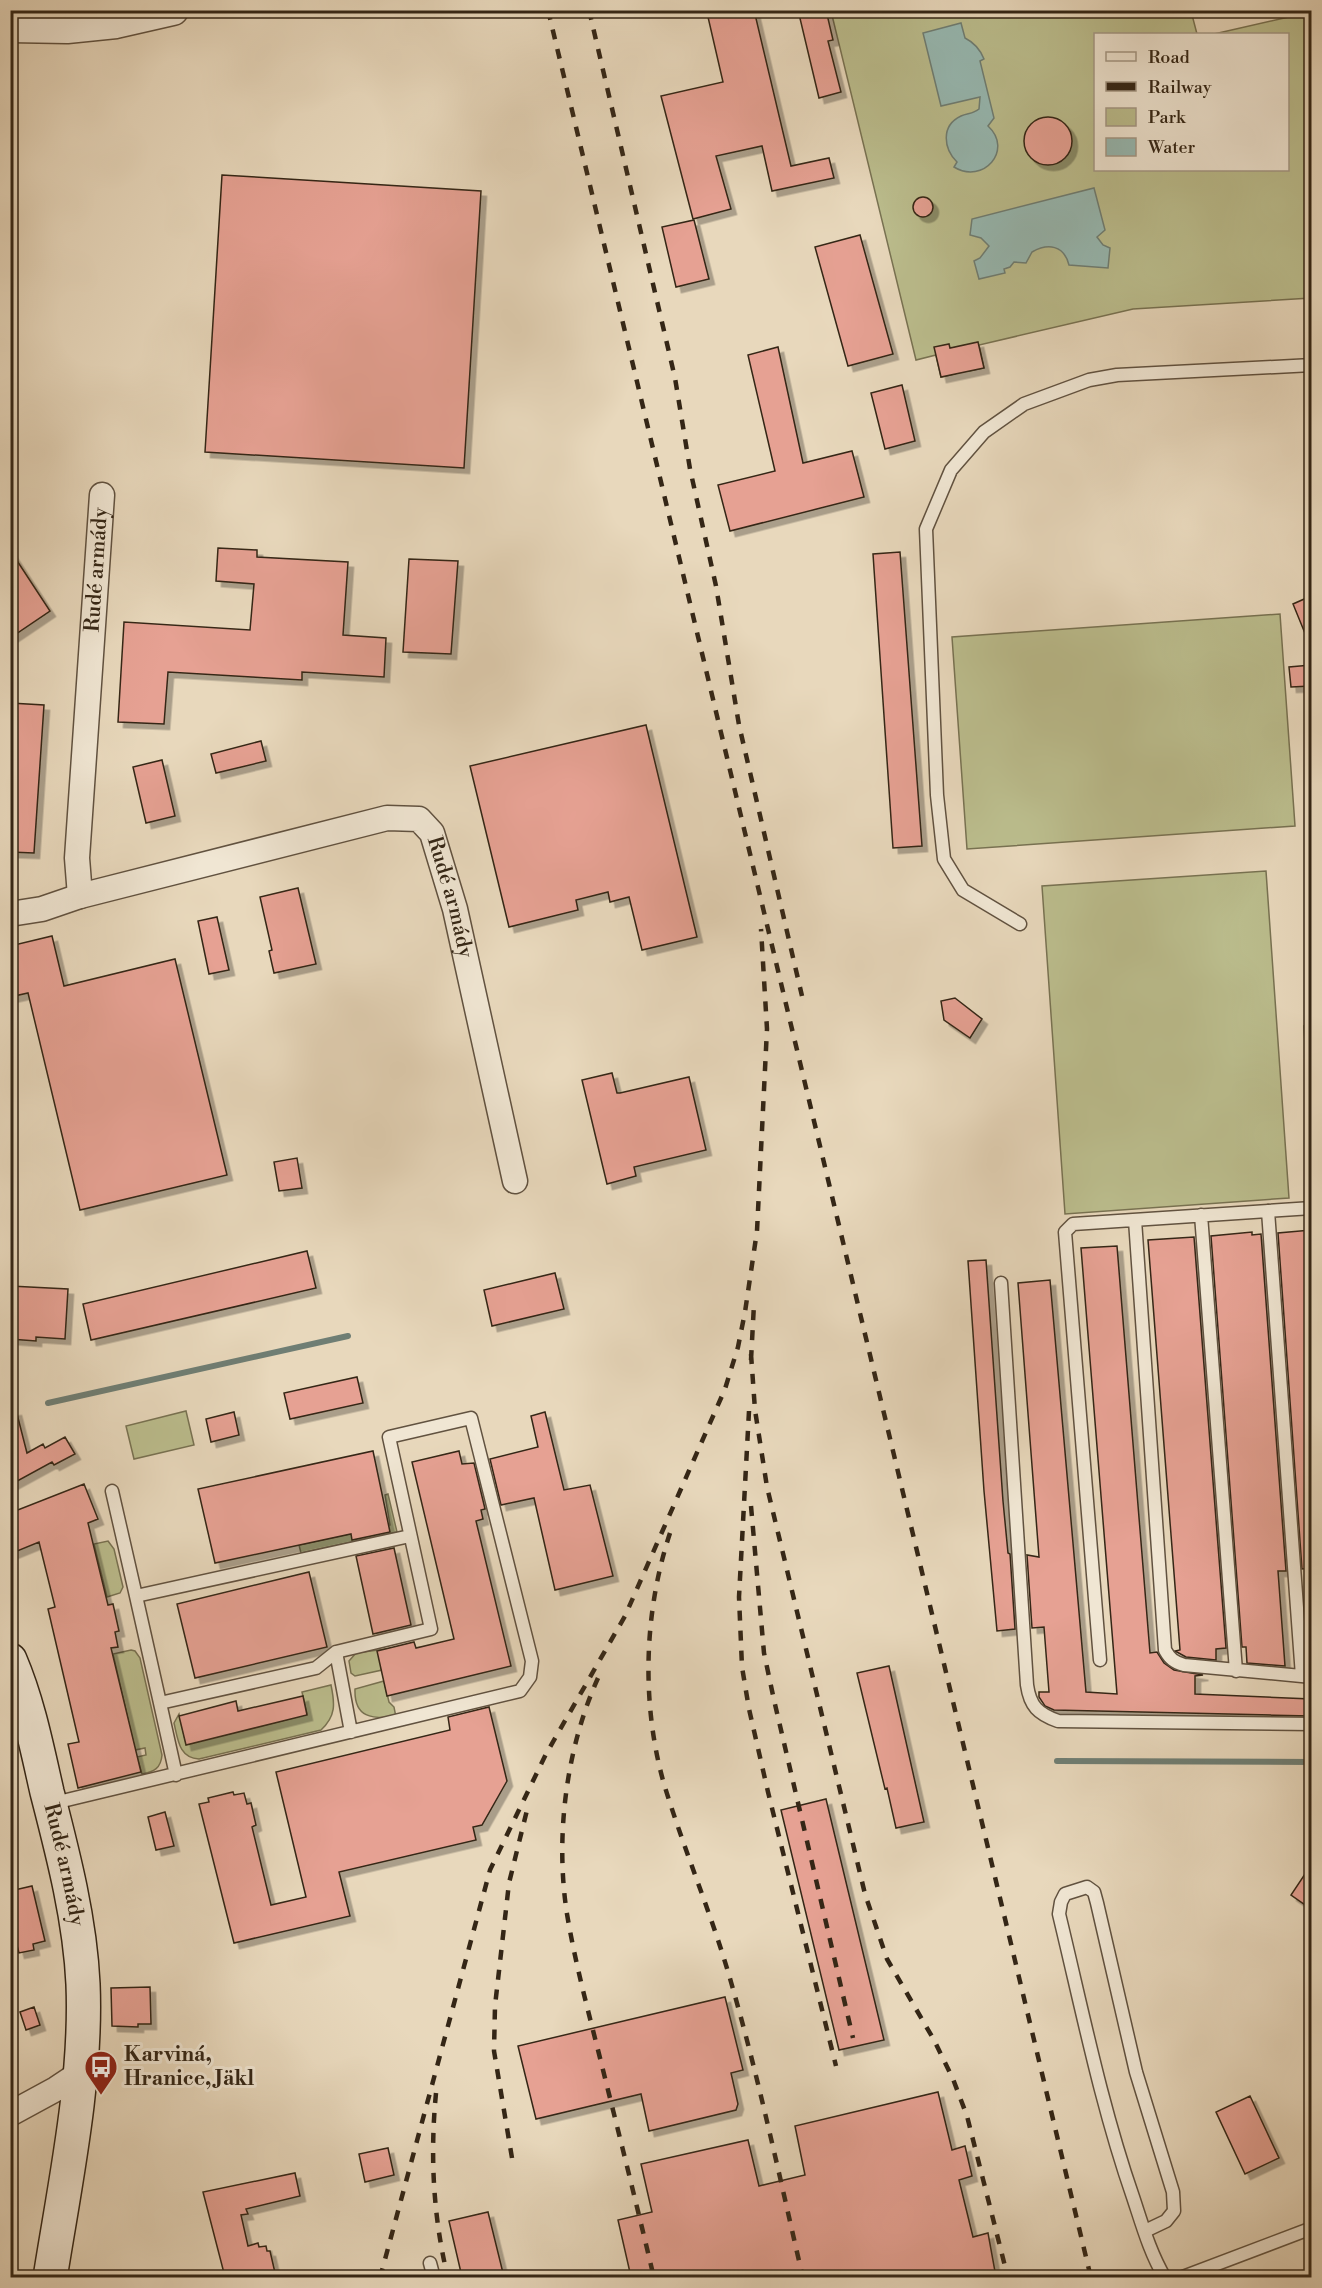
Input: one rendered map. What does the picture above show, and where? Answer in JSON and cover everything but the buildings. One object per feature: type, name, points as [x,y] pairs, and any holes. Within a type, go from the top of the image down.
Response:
[{"type":"main road","name":"Rudé armády","points":[[10,1660],[32,1728],[68,1883],[80,1949],[83,2007],[80,2073],[50,2277]]},
{"type":"street","points":[[120,10],[164,12]]},
{"type":"street","points":[[10,27],[76,27],[116,23],[164,12]]},
{"type":"street","name":"Rudé armády","points":[[80,896],[77,858],[102,495]]},
{"type":"street","name":"Rudé armády","points":[[10,914],[42,909],[80,896],[387,818],[419,819],[432,833],[454,909],[515,1181]]},
{"type":"street","points":[[10,2114],[80,2073]]},
{"type":"lane","points":[[1020,924],[963,890],[944,859],[937,795],[926,529],[951,470],[984,432],[1024,404],[1089,380],[1117,375],[1311,365]]},
{"type":"lane","points":[[1100,1660],[1065,1232],[1072,1224],[1311,1208]]},
{"type":"lane","points":[[1135,1220],[1165,1650],[1174,1662],[1236,1671],[1307,1677],[1268,1211]]},
{"type":"lane","points":[[1201,1215],[1236,1671]]},
{"type":"lane","points":[[1001,1282],[1027,1685],[1034,1708],[1045,1717],[1058,1721],[1311,1724]]},
{"type":"lane","points":[[50,1804],[520,1691],[530,1677],[532,1661],[471,1418],[389,1437],[431,1629],[336,1652],[315,1668],[160,1703]]},
{"type":"lane","points":[[112,1491],[176,1775]]},
{"type":"lane","points":[[136,1596],[410,1536]]},
{"type":"lane","points":[[336,1652],[351,1732]]},
{"type":"lane","points":[[1145,2231],[1166,2221],[1174,2211],[1173,2192],[1136,2072],[1094,1892],[1087,1887],[1065,1894],[1060,1902],[1059,1914],[1114,2142],[1145,2231],[1156,2262],[1166,2277]]},
{"type":"lane","points":[[1180,2277],[1209,2272],[1311,2228]]},
{"type":"lane","points":[[430,2263],[434,2277]]},
{"type":"green space","points":[[831,11],[1191,11],[1197,33],[1094,33],[1094,171],[1289,171],[1289,33],[1218,33],[1311,12],[1311,298],[1133,309],[979,345],[984,368],[969,371],[969,368],[941,377],[936,355],[916,360]]},
{"type":"green space","points":[[1280,614],[1295,826],[967,849],[952,637]]},
{"type":"green space","points":[[1266,871],[1289,1198],[1065,1214],[1042,886]]},
{"type":"green space","points":[[1311,1025],[1312,1135],[1310,1135],[1304,1026]]},
{"type":"green space","points":[[186,1411],[194,1445],[134,1459],[126,1426]]},
{"type":"green space","points":[[388,1494],[397,1532],[301,1553],[299,1545],[390,1525],[385,1495]]},
{"type":"green space","points":[[108,1541],[114,1549],[123,1587],[120,1593],[107,1597],[94,1544]]},
{"type":"green space","points":[[393,1648],[382,1670],[355,1676],[351,1673],[349,1661],[356,1653]]},
{"type":"green space","points":[[135,1651],[140,1658],[162,1755],[156,1769],[142,1774],[137,1757],[146,1755],[145,1748],[135,1750],[113,1654]]},
{"type":"green space","points":[[384,1681],[389,1702],[394,1707],[396,1717],[379,1718],[366,1715],[361,1711],[355,1699],[355,1689]]},
{"type":"green space","points":[[331,1685],[332,1715],[321,1730],[199,1759],[187,1755],[180,1747],[174,1723],[179,1714],[186,1743],[307,1714],[302,1692]]},
{"type":"water","points":[[961,23],[965,38],[977,47],[984,59],[980,61],[994,118],[988,126],[995,135],[998,145],[992,162],[975,172],[954,167],[957,162],[949,151],[946,138],[954,120],[979,109],[980,97],[941,106],[923,33]]},
{"type":"water","points":[[1094,188],[1105,230],[1097,237],[1103,245],[1110,248],[1108,268],[1069,265],[1067,258],[1059,250],[1044,247],[1032,252],[1026,263],[1014,262],[1010,267],[1004,269],[1005,273],[979,279],[974,261],[980,258],[989,246],[981,238],[970,235],[972,219]]},
{"type":"waterway","points":[[48,1403],[348,1336]]},
{"type":"waterway","points":[[1057,1761],[1312,1762]]},
{"type":"railway","points":[[548,10],[1091,2278]]},
{"type":"railway","points":[[589,10],[675,378],[690,469],[716,586],[739,725],[802,996]]},
{"type":"railway","points":[[380,2278],[490,1870],[546,1754],[625,1616],[725,1389],[738,1347],[757,1231],[767,1029],[761,929]]},
{"type":"railway","points":[[751,1360],[754,1304]]},
{"type":"railway","points":[[751,1354],[755,1410],[767,1487],[865,1894],[887,1959],[934,2040],[953,2079],[967,2116],[1008,2278]]},
{"type":"railway","points":[[749,1411],[739,1597],[742,1667],[768,1792],[836,2066]]},
{"type":"railway","points":[[751,1506],[764,1653],[853,2038]]},
{"type":"railway","points":[[670,1533],[655,1594],[649,1658],[649,1690],[657,1753],[672,1809],[731,1982],[769,2129],[803,2278]]},
{"type":"railway","points":[[598,1678],[578,1734],[566,1794],[562,1855],[564,1885],[567,1914],[579,1974],[654,2278]]},
{"type":"railway","points":[[512,2158],[494,2051],[495,2006],[509,1883],[528,1806]]},
{"type":"railway","points":[[436,2093],[433,2139],[434,2186],[439,2232],[448,2278]]},
{"type":"place","name":"Karviná, Hranice, Jäkl","points":[[101,2096]]}]
